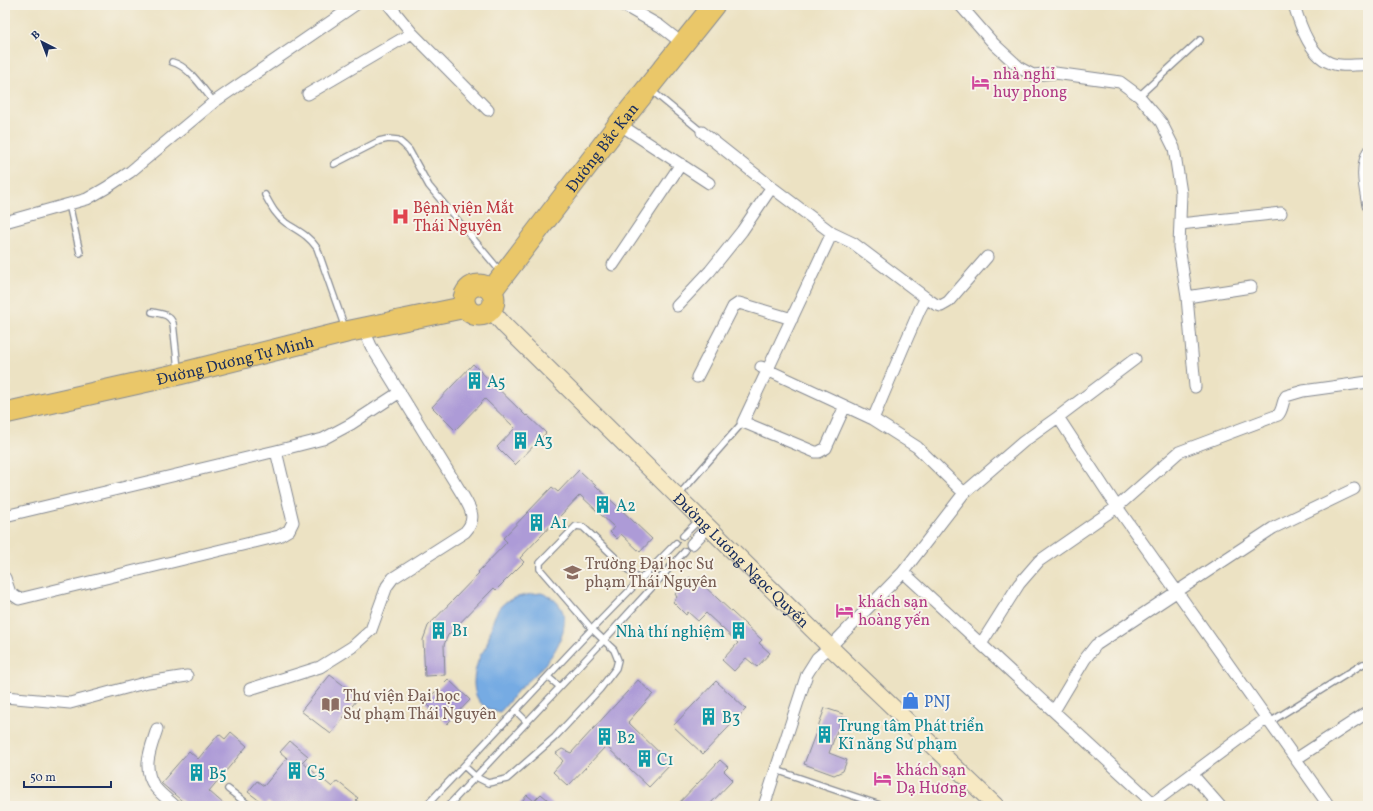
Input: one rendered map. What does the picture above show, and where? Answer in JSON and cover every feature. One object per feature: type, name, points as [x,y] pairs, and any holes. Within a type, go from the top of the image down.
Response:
[{"type":"highway","name":"Đường Bắc Kạn","points":[[495,292],[620,124],[714,5]]},
{"type":"highway","name":"Đường Dương Tự Minh","points":[[5,413],[179,374],[355,330],[466,307],[464,300],[466,293],[471,287],[478,284],[486,286],[495,292]]},
{"type":"main road","name":"Đường Lương Ngọc Quyến","points":[[495,292],[505,326],[830,647],[996,806]]},
{"type":"street","points":[[5,222],[87,198],[130,172],[214,102],[355,5]]},
{"type":"street","points":[[389,5],[412,33],[488,110]]},
{"type":"street","points":[[623,5],[660,26],[683,44]]},
{"type":"street","points":[[960,5],[994,44],[1020,68],[1033,75],[1055,73],[1120,82],[1139,96],[1161,122],[1174,148],[1181,193],[1179,247],[1187,297],[1196,387]]},
{"type":"street","points":[[1294,5],[1308,42],[1317,54],[1327,62],[1334,65],[1368,65]]},
{"type":"street","points":[[308,94],[412,33]]},
{"type":"street","points":[[620,124],[709,182]]},
{"type":"street","points":[[702,132],[832,233],[852,243],[935,304],[941,306],[948,302],[987,257]]},
{"type":"street","points":[[1368,152],[1364,160],[1363,172],[1368,206]]},
{"type":"street","points":[[613,265],[681,164]]},
{"type":"street","points":[[677,306],[710,271],[742,231],[770,190],[774,189]]},
{"type":"street","points":[[1180,224],[1281,213]]},
{"type":"street","points":[[832,233],[792,319],[764,368],[743,422],[815,452],[819,452],[826,448],[845,406]]},
{"type":"street","points":[[1187,297],[1251,287]]},
{"type":"street","points":[[873,419],[926,298]]},
{"type":"street","points":[[697,377],[733,307],[740,303],[792,319]]},
{"type":"street","points":[[250,689],[320,667],[352,647],[371,630],[387,586],[393,578],[466,532],[471,526],[473,518],[471,510],[371,346],[355,330]]},
{"type":"street","points":[[764,806],[807,674],[817,658],[830,647],[903,572],[964,493],[1023,442],[1134,359]]},
{"type":"street","points":[[764,368],[873,419],[917,447],[964,493]]},
{"type":"street","points":[[981,644],[1019,584],[1039,561],[1117,507],[1179,452],[1278,415],[1282,411],[1283,401],[1286,396],[1304,391],[1368,382]]},
{"type":"street","points":[[5,516],[323,439],[336,433],[400,392]]},
{"type":"street","points":[[1058,417],[1117,507],[1329,806]]},
{"type":"street","points":[[5,578],[10,593],[19,599],[279,536],[289,530],[293,522],[276,451]]},
{"type":"street","points":[[1054,711],[1085,658],[1096,645],[1273,528],[1354,489]]},
{"type":"street","points":[[689,547],[704,522]]},
{"type":"street","points":[[903,572],[1054,711],[1151,804],[1268,720]]},
{"type":"street","points":[[5,697],[70,703],[148,682],[187,676]]},
{"type":"street","points":[[1296,759],[1368,712]]},
{"type":"street","points":[[157,729],[148,760],[148,774],[155,787],[175,806]]},
{"type":"street","points":[[1192,774],[1220,806]]},
{"type":"lane","points":[[1139,96],[1200,40]]},
{"type":"lane","points":[[172,62],[179,64],[186,69],[214,102]]},
{"type":"lane","points":[[649,88],[702,132]]},
{"type":"lane","points":[[334,164],[379,141],[388,139],[398,140],[409,150],[495,292]]},
{"type":"lane","points":[[265,195],[274,211],[286,223],[311,239],[317,248],[355,330]]},
{"type":"lane","points":[[69,204],[80,253]]},
{"type":"lane","points":[[152,312],[166,314],[171,318],[173,323],[179,374]]},
{"type":"lane","points":[[678,496],[743,422]]},
{"type":"lane","points":[[684,536],[704,522]]},
{"type":"lane","points":[[464,766],[476,777],[488,782],[506,779],[555,737],[610,677],[616,668],[618,660],[614,650],[592,629],[540,569],[540,563],[555,546],[576,526],[579,525],[639,580]]},
{"type":"lane","points":[[426,806],[592,629],[676,543]]},
{"type":"lane","points":[[448,806],[689,547]]},
{"type":"lane","points":[[1268,720],[1363,664]]},
{"type":"lane","points":[[548,677],[560,687]]},
{"type":"lane","points":[[516,711],[527,722]]},
{"type":"lane","points":[[776,770],[880,805]]},
{"type":"lane","points":[[228,789],[250,806]]},
{"type":"water","points":[[541,593],[553,599],[560,606],[564,615],[562,635],[558,645],[542,668],[518,690],[500,712],[490,709],[482,705],[477,698],[474,682],[477,663],[487,645],[496,614],[501,606],[510,600],[520,596]]},
{"type":"building","name":"A5","points":[[473,364],[526,416],[527,415],[546,433],[515,465],[497,447],[515,428],[485,399],[455,430],[432,407]]},
{"type":"building","points":[[579,470],[652,539],[640,552],[621,534],[617,539],[610,532],[614,527],[580,495],[520,558],[524,562],[496,590],[494,588],[448,635],[444,645],[445,675],[425,676],[423,640],[428,626],[507,542],[503,538],[552,487],[558,492]]},
{"type":"building","name":"Nhà thí nghiệm","points":[[690,577],[701,587],[703,585],[762,640],[759,643],[770,653],[757,667],[746,658],[734,671],[722,660],[738,643],[706,613],[698,621],[688,612],[686,615],[673,602],[677,597],[675,594]]},
{"type":"building","name":"Thư viện Đại học Sư phạm Thái Nguyên","points":[[330,675],[359,697],[331,734],[301,711]]},
{"type":"building","points":[[448,679],[470,700],[447,724],[425,702]]},
{"type":"building","name":"B2","points":[[638,680],[653,694],[628,722],[671,764],[649,787],[606,746],[568,786],[553,772],[563,761],[556,753],[562,749],[571,753]]},
{"type":"building","name":"B3","points":[[716,681],[746,709],[703,754],[673,726]]},
{"type":"building","name":"Trung tâm Phát triển Kĩ năng Sư phạm","points":[[825,708],[843,714],[829,753],[847,760],[843,771],[834,775],[804,764]]},
{"type":"building","name":"B5","points":[[231,732],[247,746],[209,791],[226,806],[188,806],[161,783],[189,751],[198,759],[219,734],[225,739]]},
{"type":"building","name":"C5","points":[[290,741],[308,756],[302,762],[332,787],[337,781],[358,798],[356,800],[363,806],[273,806],[268,802],[265,805],[248,792],[257,781],[264,786],[287,758],[280,752]]},
{"type":"building","points":[[720,760],[728,767],[724,771],[733,780],[708,806],[676,806]]},
{"type":"building","points":[[541,794],[555,806],[518,806],[527,795],[534,801]]},
{"type":"place","name":"nhà nghỉ huy phong","points":[[980,82]]},
{"type":"place","name":"Bệnh viện Mắt Thái Nguyên","points":[[400,216]]},
{"type":"place","name":"A5","points":[[474,381]]},
{"type":"place","name":"A3","points":[[521,440]]},
{"type":"place","name":"A2","points":[[603,505]]},
{"type":"place","name":"A1","points":[[537,522]]},
{"type":"place","name":"Trường Đại học Sư phạm Thái Nguyên","points":[[572,572]]},
{"type":"place","name":"khách sạn hoàng yến","points":[[845,610]]},
{"type":"place","name":"B1","points":[[439,630]]},
{"type":"place","name":"Nhà thí nghiệm","points":[[738,631]]},
{"type":"place","name":"PNJ","points":[[911,701]]},
{"type":"place","name":"Thư viện Đại học Sư phạm Thái Nguyên","points":[[330,704]]},
{"type":"place","name":"B3","points":[[709,717]]},
{"type":"place","name":"Trung tâm Phát triển Kĩ năng Sư phạm","points":[[825,734]]},
{"type":"place","name":"B2","points":[[604,737]]},
{"type":"place","name":"C1","points":[[644,759]]},
{"type":"place","name":"C5","points":[[294,771]]},
{"type":"place","name":"B5","points":[[196,773]]},
{"type":"place","name":"khách sạn Dạ Hương","points":[[883,778]]}]
